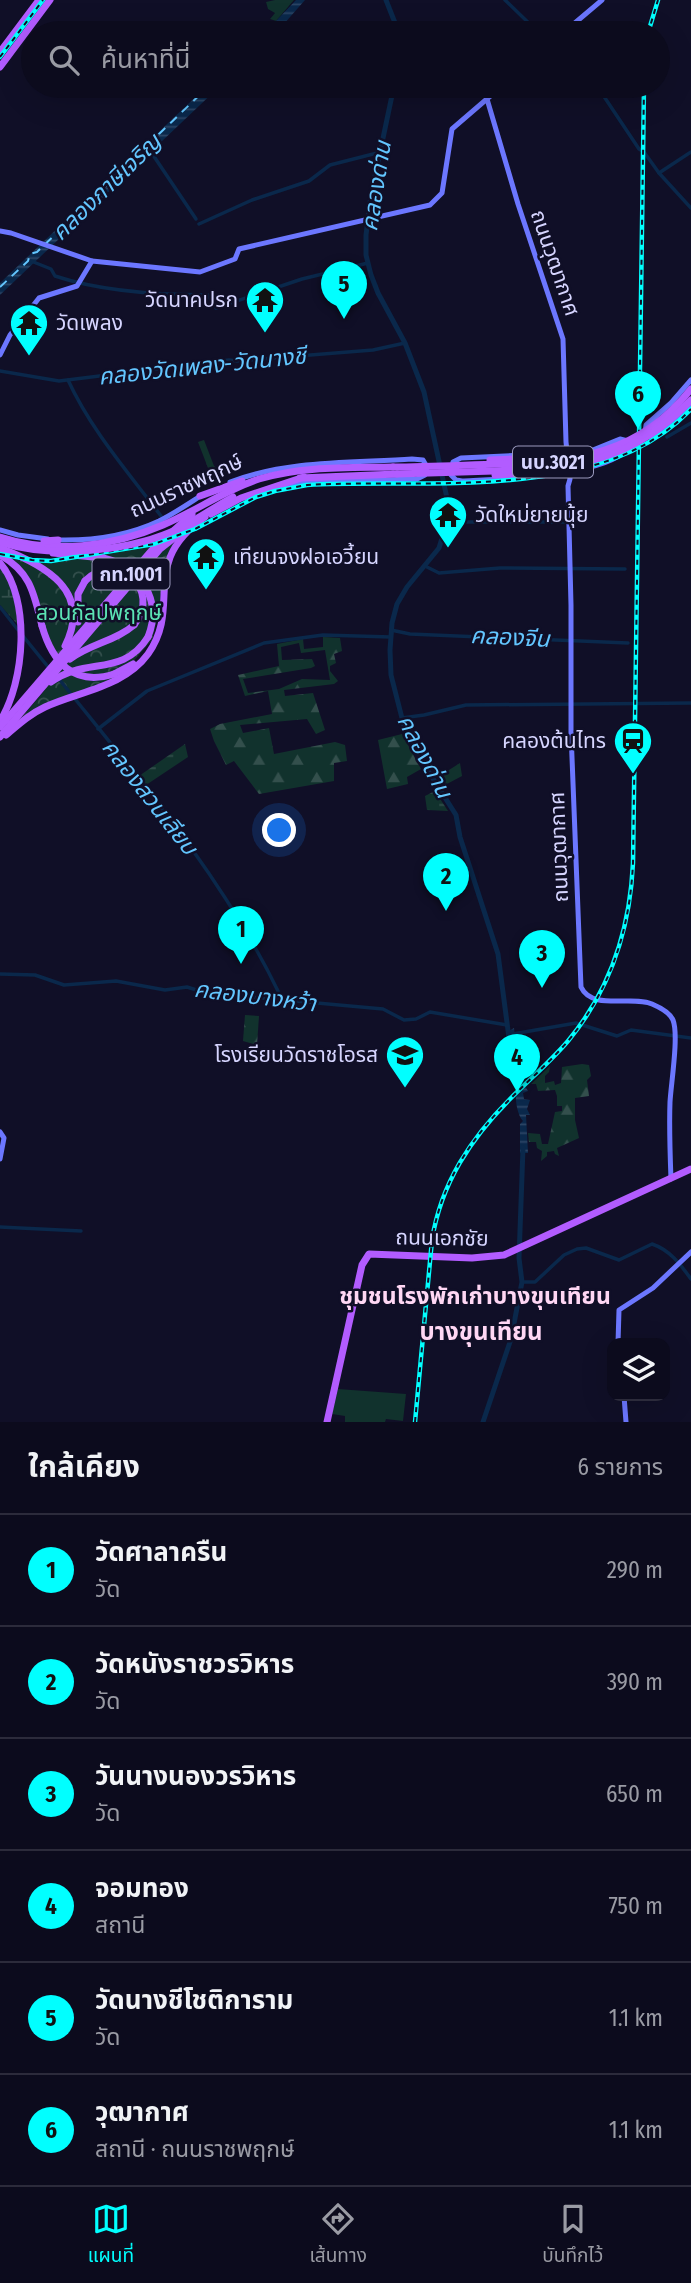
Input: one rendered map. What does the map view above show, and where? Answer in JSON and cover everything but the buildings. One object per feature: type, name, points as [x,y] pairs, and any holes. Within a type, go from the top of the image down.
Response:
[{"type":"main road","points":[[25,21],[39,0]]},
{"type":"main road","points":[[33,21],[51,0]]},
{"type":"main road","points":[[577,21],[602,0]]},
{"type":"main road","points":[[0,67],[2,56],[21,27]]},
{"type":"main road","points":[[2,56],[21,34]]},
{"type":"main road","points":[[0,231],[92,261],[200,272],[235,259],[239,249],[430,205],[439,198],[443,186],[452,129],[487,99]]},
{"type":"main road","name":"ถนนวุฒากาศ","points":[[487,99],[563,340],[571,567],[571,704],[581,987],[585,994],[597,999],[652,1004],[671,1016],[674,1035],[670,1102],[671,1179]]},
{"type":"main road","points":[[0,355],[9,335],[39,298],[74,288],[92,261]]},
{"type":"main road","points":[[691,380],[646,425],[645,432],[656,437],[691,406]]},
{"type":"main road","name":"ถนนราชพฤกษ์","points":[[395,471],[542,463],[594,455],[645,431],[661,420],[691,389]]},
{"type":"main road","name":"ถนนราชพฤกษ์","points":[[0,540],[77,546],[127,537],[163,525],[247,483],[284,472],[542,469],[595,461],[652,435],[691,400]]},
{"type":"main road","name":"นบ.3021","points":[[620,439],[629,444],[629,448],[623,453],[568,476],[462,481],[451,475],[453,462],[461,458],[566,450],[588,452],[620,439]]},
{"type":"main road","points":[[395,471],[490,460],[542,458],[566,450]]},
{"type":"main road","name":"ถนนราชพฤกษ์","points":[[0,530],[58,540],[120,535],[160,520],[200,496],[243,477],[283,467],[412,459],[423,460],[427,467],[425,475],[417,479],[309,482],[237,498]]},
{"type":"main road","points":[[395,471],[440,477],[568,476]]},
{"type":"main road","points":[[200,496],[234,483],[284,472]]},
{"type":"main road","name":"ถนนราชพฤกษ์","points":[[0,540],[24,548],[52,551],[100,549],[170,532],[271,483],[348,472]]},
{"type":"main road","name":"กท.1001","points":[[54,672],[60,656],[160,541],[221,494]]},
{"type":"main road","name":"กท.1001","points":[[0,724],[54,672],[160,549],[184,530],[237,498]]},
{"type":"main road","points":[[0,739],[31,715],[123,676],[144,659],[160,628],[165,572],[173,551],[185,533],[205,517]]},
{"type":"main road","points":[[9,540],[55,553],[103,558],[130,569],[145,585],[149,594],[153,613],[148,637],[132,655],[119,662],[54,672]]},
{"type":"main road","points":[[26,543],[58,540]]},
{"type":"main road","points":[[0,548],[50,573],[65,588],[72,605],[74,625],[60,656]]},
{"type":"main road","points":[[0,555],[15,564],[26,577],[50,650],[66,668],[78,674],[93,677],[114,674],[134,663],[148,646],[155,630],[163,594]]},
{"type":"main road","points":[[0,563],[14,586],[20,633],[20,659],[15,689],[0,724]]},
{"type":"main road","points":[[0,739],[54,672],[85,649],[127,631],[134,625],[141,615],[143,600],[140,588],[131,577],[119,570],[109,569],[96,572],[85,581],[78,598],[76,628],[60,656]]},
{"type":"main road","points":[[0,1132],[4,1138],[0,1159]]},
{"type":"main road","name":"ถนนเอกชัย","points":[[327,1422],[362,1265],[369,1255],[460,1258],[500,1256],[691,1169]]},
{"type":"main road","points":[[618,1338],[619,1310],[653,1288],[691,1252]]},
{"type":"main road","points":[[624,1401],[626,1422]]},
{"type":"green space","points":[[294,0],[276,21],[270,19],[275,13],[268,9],[266,2]]},
{"type":"green space","points":[[204,440],[214,466],[219,470],[210,473],[198,442]]},
{"type":"green space","name":"สวนกัลปพฤกษ์","points":[[168,541],[176,545],[152,640],[123,676],[18,722],[45,690],[54,655],[31,590],[8,559],[63,560]]},
{"type":"green space","points":[[0,566],[11,582],[18,625],[0,605]]},
{"type":"green space","points":[[323,637],[340,638],[342,651],[334,654],[336,663],[330,666],[330,671],[338,681],[334,684],[284,690],[285,696],[313,693],[325,730],[316,734],[307,719],[240,725],[243,733],[269,728],[274,754],[335,742],[345,745],[347,761],[334,763],[334,781],[259,794],[234,761],[226,765],[210,729],[220,724],[272,714],[268,691],[245,696],[238,675],[279,666],[277,644],[303,639],[304,649],[323,647]],"holes":[[[299,643],[301,653],[325,650],[330,680],[302,679],[279,689],[248,693],[243,679],[315,666],[312,659],[282,660],[281,647]]]},
{"type":"green space","points":[[402,734],[421,769],[407,777],[408,784],[387,789],[378,740]]},
{"type":"green space","points":[[185,744],[188,757],[146,785],[139,776]]},
{"type":"green space","points":[[460,763],[462,776],[443,786],[438,777]]},
{"type":"green space","points":[[435,791],[448,811],[427,810],[425,796]]},
{"type":"green space","points":[[245,1015],[259,1016],[257,1045],[243,1041]]},
{"type":"green space","points":[[589,1065],[591,1076],[587,1080],[589,1096],[575,1098],[575,1120],[579,1138],[557,1148],[559,1156],[554,1151],[547,1152],[547,1156],[541,1161],[542,1151],[537,1148],[536,1142],[529,1142],[528,1133],[540,1134],[542,1144],[548,1144],[555,1112],[562,1111],[562,1106],[557,1106],[555,1090],[538,1091],[536,1084],[531,1084],[550,1066],[545,1083],[561,1083],[562,1067]]},
{"type":"green space","points":[[338,1389],[406,1394],[403,1421],[386,1419],[385,1422],[345,1422],[345,1416],[332,1414]]},
{"type":"water","points":[[296,0],[305,0],[287,21],[276,21]]},
{"type":"water","name":"คลองภาษีเจริญ","points":[[194,98],[207,98],[0,295],[0,283]]},
{"type":"water","points":[[514,1028],[520,1079],[523,1078],[522,1084],[528,1091],[523,1093],[524,1099],[530,1100],[527,1109],[530,1115],[526,1115],[528,1153],[520,1153],[520,1124],[523,1121],[517,1107],[507,1032]]},
{"type":"waterway","name":"คลองด่าน","points":[[386,0],[394,21]]},
{"type":"waterway","points":[[505,0],[527,21]]},
{"type":"waterway","name":"คลองด่าน","points":[[391,98],[371,195],[366,255],[378,293],[405,343],[424,392],[450,512],[439,548],[407,587],[397,604],[392,623],[391,675],[404,726],[456,815],[460,837],[498,954],[509,1038]]},
{"type":"waterway","points":[[605,98],[639,149],[691,208]]},
{"type":"waterway","name":"คลองภาษีเจริญ","points":[[149,149],[196,219]]},
{"type":"waterway","points":[[199,224],[252,200],[309,181],[330,165],[381,152]]},
{"type":"waterway","points":[[659,173],[691,152]]},
{"type":"waterway","points":[[31,261],[51,269],[55,276],[92,286],[150,293],[208,295],[216,308],[302,279],[368,263]]},
{"type":"waterway","name":"คลองวัดเพลง-วัดนางชี","points":[[0,371],[59,381],[229,360],[373,350],[405,343]]},
{"type":"waterway","points":[[68,380],[99,433],[161,516]]},
{"type":"waterway","points":[[667,437],[691,423]]},
{"type":"waterway","points":[[455,522],[565,522]]},
{"type":"waterway","points":[[425,566],[439,573],[500,568],[625,569]]},
{"type":"waterway","name":"คลองสวนเลียบ","points":[[0,607],[18,630]]},
{"type":"waterway","name":"คลองจีน","points":[[391,630],[410,634],[628,643]]},
{"type":"waterway","points":[[98,729],[147,691],[264,643],[323,635],[391,637]]},
{"type":"waterway","name":"คลองสวนเลียบ","points":[[23,636],[49,668]]},
{"type":"waterway","name":"คลองสวนเลียบ","points":[[59,679],[206,869],[257,950],[279,993],[279,1000]]},
{"type":"waterway","name":"คลองต้นไทร","points":[[402,718],[466,705],[691,703]]},
{"type":"waterway","name":"คลองบางหว้า","points":[[0,974],[35,975],[64,985],[116,981],[165,990],[187,987],[206,993],[383,1009],[404,1020],[416,1019],[430,1012],[507,1025]]},
{"type":"waterway","points":[[513,1034],[576,1023],[617,1036],[631,1030],[691,1038]]},
{"type":"waterway","points":[[483,1422],[511,1339],[522,1282],[519,1258],[523,1148]]},
{"type":"waterway","points":[[0,1227],[81,1231]]},
{"type":"waterway","points":[[522,1282],[535,1282],[564,1255],[577,1249],[586,1248],[619,1260],[652,1244],[669,1254],[691,1279]]},
{"type":"ferry route","points":[[0,287],[28,261],[30,254],[37,252],[146,147],[155,144],[159,134],[196,98]]},
{"type":"railway","points":[[27,21],[43,0]]},
{"type":"railway","points":[[652,21],[658,0]]},
{"type":"railway","points":[[0,57],[21,29]]},
{"type":"railway","points":[[415,1422],[432,1240],[436,1219],[450,1181],[471,1145],[496,1113],[568,1041],[583,1021],[607,979],[616,957],[628,911],[633,863],[644,98]]},
{"type":"railway","points":[[0,554],[51,561],[154,544],[195,529],[256,497],[307,485],[457,483],[562,473],[610,460],[654,439],[691,409]]},
{"type":"place","name":"วัดนางชีโชติการาม","points":[[344,319]]},
{"type":"place","name":"วัดนาคปรก","points":[[265,334]]},
{"type":"place","name":"วัดเพลง","points":[[29,357]]},
{"type":"place","name":"วุฒากาศ","points":[[638,429]]},
{"type":"place","name":"วัดใหม่ยายนุ้ย","points":[[448,549]]},
{"type":"place","name":"เทียนจงฝอเอวี้ยน","points":[[206,591]]},
{"type":"place","name":"คลองต้นไทร","points":[[633,775]]},
{"type":"place","name":"วัดหนังราชวรวิหาร","points":[[446,911]]},
{"type":"place","name":"วัดศาลาครืน","points":[[241,964]]},
{"type":"place","name":"วันนางนองวรวิหาร","points":[[542,988]]},
{"type":"place","name":"โรงเรียนวัดราชโอรส","points":[[405,1089]]},
{"type":"place","name":"จอมทอง","points":[[517,1092]]},
{"type":"district","name":"ชุมชนโรงพักเก่าบางขุนเทียน","points":[[475,1296]]},
{"type":"district","name":"บางขุนเทียน","points":[[481,1332]]}]
